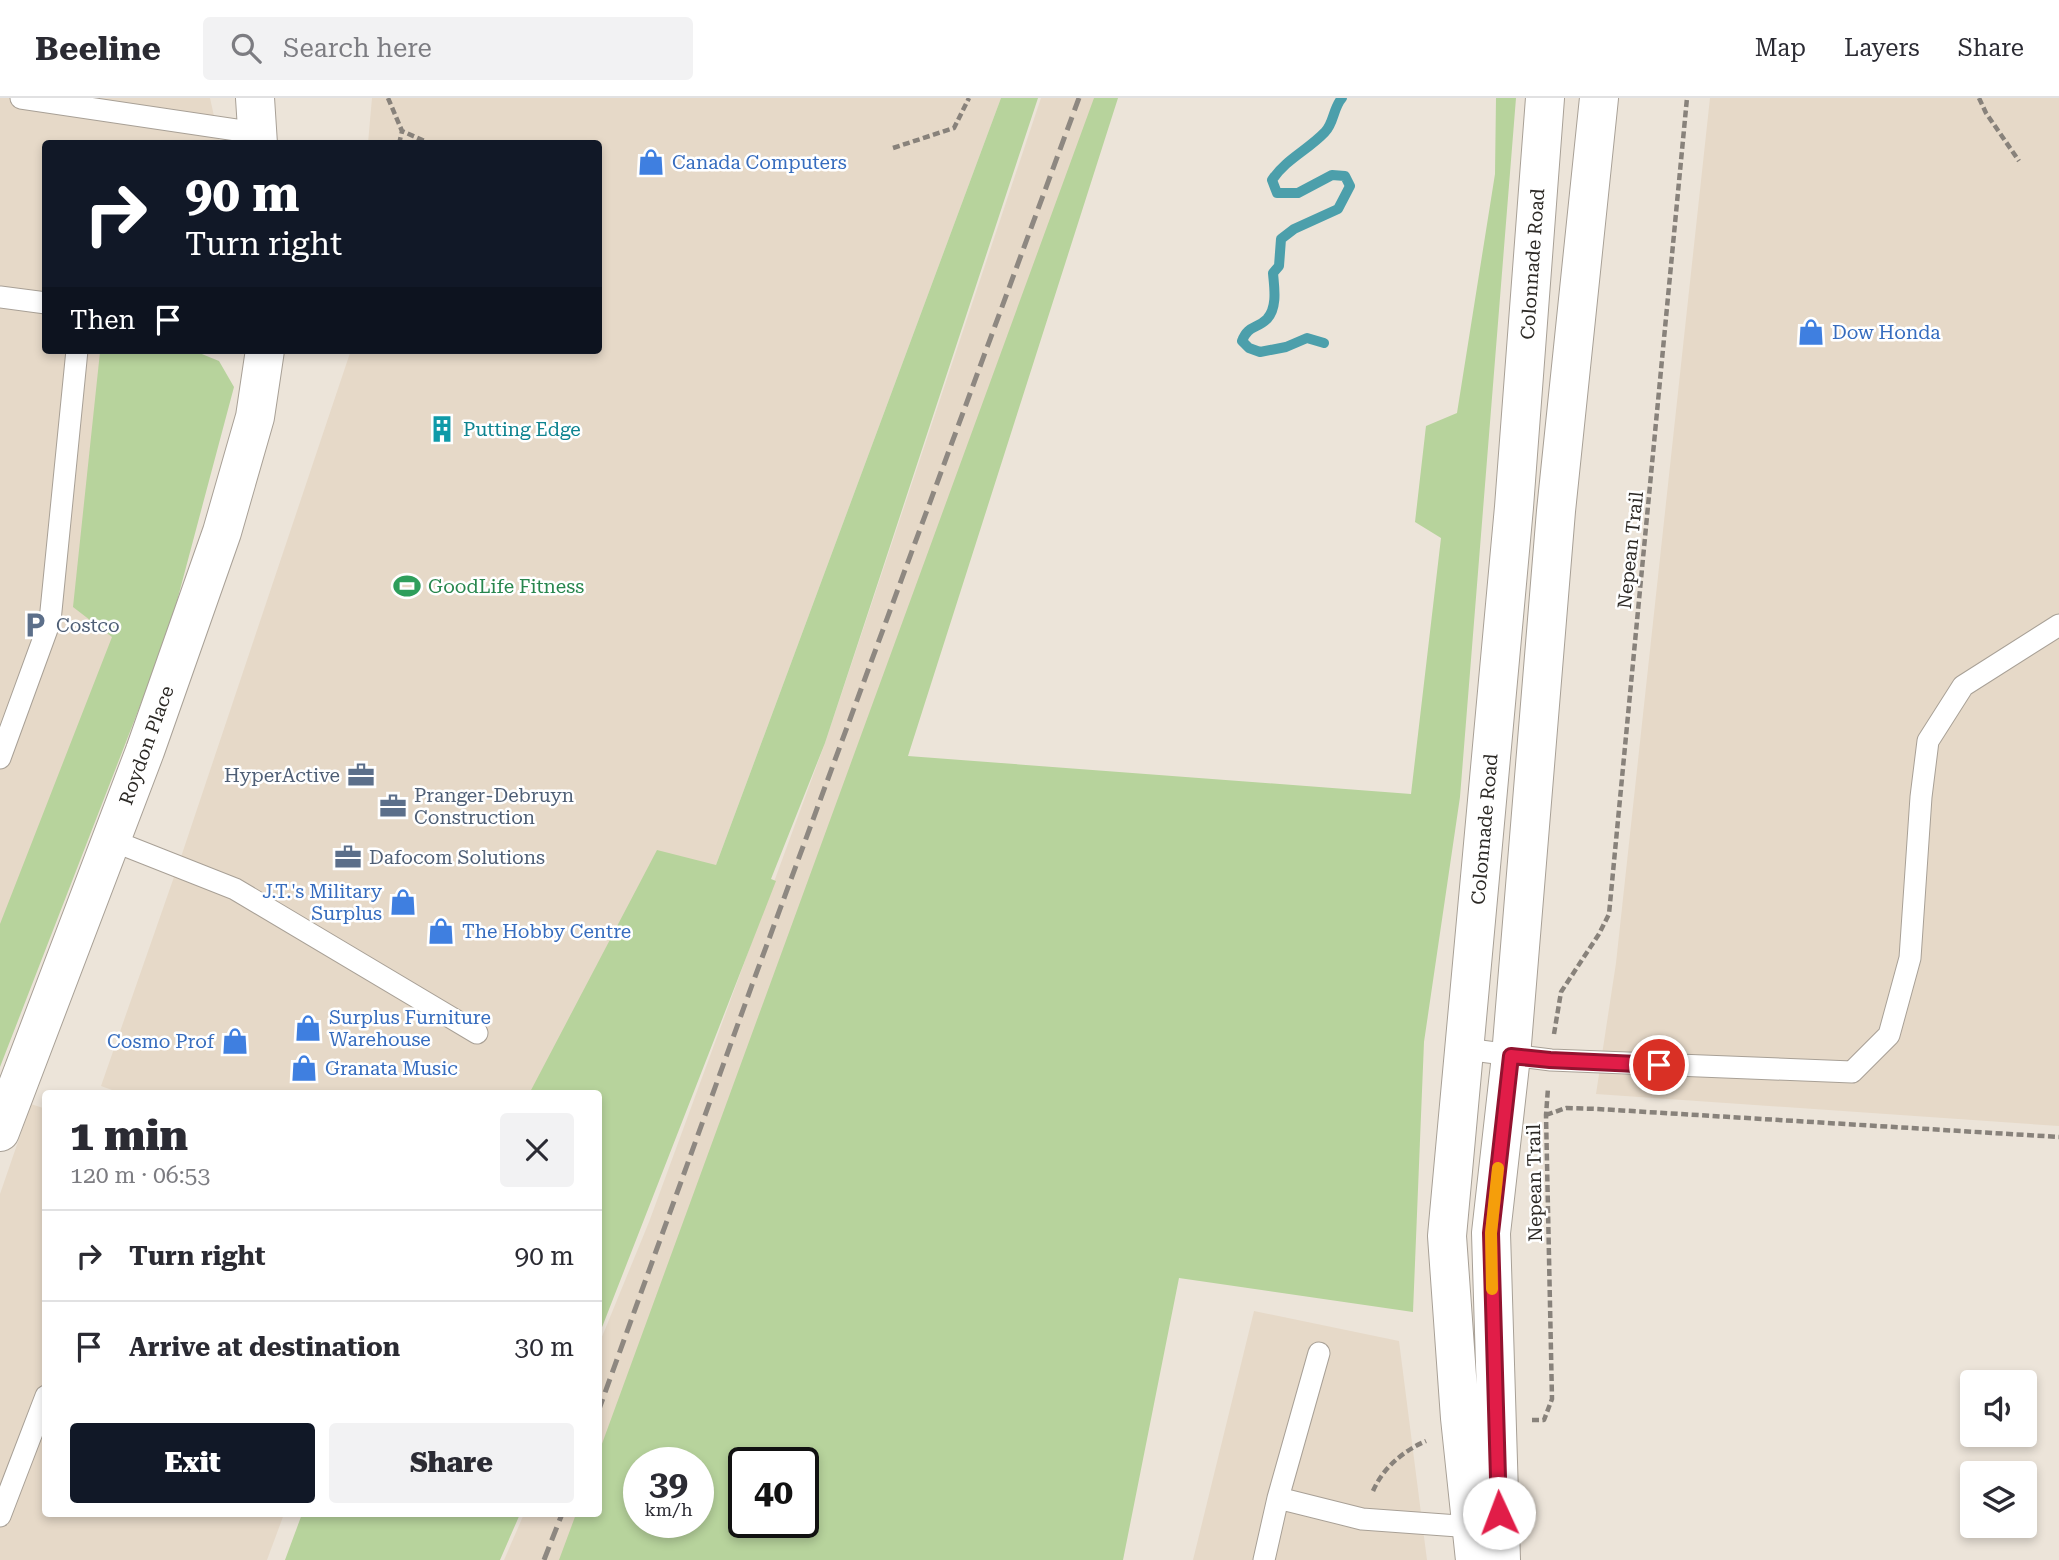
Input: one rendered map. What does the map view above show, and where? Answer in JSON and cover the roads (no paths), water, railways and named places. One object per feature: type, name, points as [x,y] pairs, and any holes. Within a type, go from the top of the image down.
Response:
[{"type":"street","name":"Colonnade Road","points":[[1473,1544],[1460,1418],[1447,1237],[1514,507],[1545,98]]},
{"type":"street","points":[[1501,1560],[1491,1233],[1511,1056],[1556,512],[1599,98]]},
{"type":"street","name":"Roydon Place","points":[[0,1132],[145,751],[222,532],[255,417],[264,354]]},
{"type":"lane","points":[[22,98],[257,125]]},
{"type":"lane","points":[[0,298],[42,303]]},
{"type":"lane","points":[[0,758],[50,621],[77,354]]},
{"type":"lane","points":[[1465,1049],[1576,1062],[1852,1072],[1889,1035],[1910,958],[1921,797],[1928,741],[1963,686],[2059,625]]},
{"type":"lane","points":[[111,840],[235,889],[477,1032]]},
{"type":"lane","points":[[1264,1560],[1278,1498],[1319,1353]]},
{"type":"lane","points":[[0,1516],[42,1406]]},
{"type":"lane","points":[[1278,1498],[1473,1544]]},
{"type":"waterway","points":[[1324,343],[1307,338],[1286,347],[1260,352],[1249,348],[1242,341],[1250,330],[1267,319],[1273,309],[1273,273],[1279,266],[1281,239],[1294,229],[1338,209],[1350,186],[1345,176],[1332,175],[1298,193],[1277,193],[1272,180],[1284,166],[1325,132],[1342,98]]},
{"type":"railway","points":[[602,1401],[752,985],[1079,98]]},
{"type":"railway","points":[[544,1560],[561,1517]]},
{"type":"place","name":"Canada Computers","points":[[651,162]]},
{"type":"place","name":"Dow Honda","points":[[1811,332]]},
{"type":"place","name":"Putting Edge","points":[[442,429]]},
{"type":"place","name":"GoodLife Fitness","points":[[407,586]]},
{"type":"place","name":"Costco","points":[[35,625]]},
{"type":"place","name":"HyperActive","points":[[361,775]]},
{"type":"place","name":"Pranger-Debruyn Construction","points":[[393,806]]},
{"type":"place","name":"Dafocom Solutions","points":[[348,857]]},
{"type":"place","name":"J.T.'s Military Surplus","points":[[403,902]]},
{"type":"place","name":"The Hobby Centre","points":[[441,931]]},
{"type":"place","name":"Surplus Furniture Warehouse","points":[[308,1028]]},
{"type":"place","name":"Cosmo Prof","points":[[235,1041]]},
{"type":"place","name":"Granata Music","points":[[304,1068]]}]
